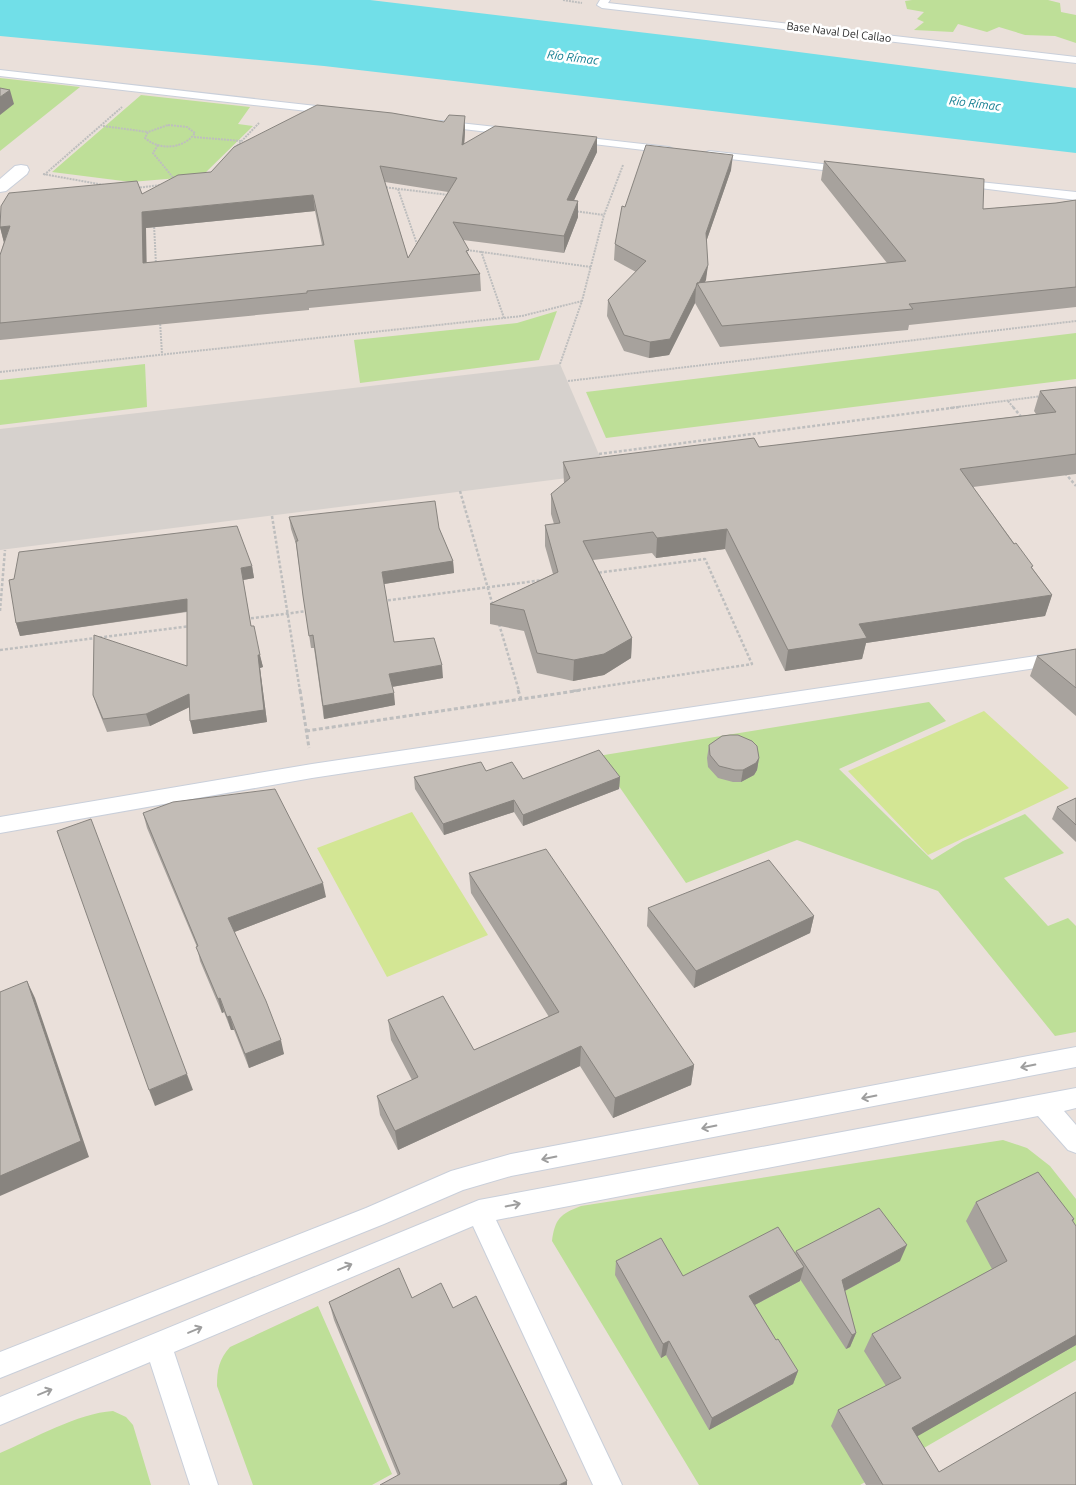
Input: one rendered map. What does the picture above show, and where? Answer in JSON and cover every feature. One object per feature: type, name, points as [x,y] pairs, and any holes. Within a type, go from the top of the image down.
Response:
[{"type":"street","points":[[0,187],[21,170]]},
{"type":"lane","name":"Base Naval Del Callao","points":[[603,3],[1076,60]]},
{"type":"lane","points":[[0,73],[346,113]]},
{"type":"lane","points":[[434,123],[523,133]]},
{"type":"lane","points":[[562,138],[680,151]]},
{"type":"lane","points":[[700,153],[858,171]]},
{"type":"lane","points":[[947,182],[1076,196]]},
{"type":"lane","points":[[0,825],[312,771],[1076,656]]},
{"type":"lane","points":[[0,1366],[375,1216],[460,1179],[511,1165],[1076,1057]]},
{"type":"lane","points":[[0,1411],[479,1212],[1076,1098]]},
{"type":"lane","points":[[1043,1104],[1076,1142]]},
{"type":"lane","points":[[479,1212],[608,1485]]},
{"type":"lane","points":[[158,1345],[204,1485]]},
{"type":"path","points":[[38,180],[102,126],[141,89]]},
{"type":"path","points":[[235,148],[277,105]]},
{"type":"path","points":[[102,126],[148,132],[160,126],[176,125],[190,127],[195,133],[194,137]]},
{"type":"path","points":[[148,132],[145,135],[147,141],[158,145],[175,145],[194,137],[242,141]]},
{"type":"path","points":[[158,145],[153,153],[177,184]]},
{"type":"path","points":[[560,364],[582,301],[604,214],[631,146]]},
{"type":"path","points":[[21,170],[110,186]]},
{"type":"path","points":[[136,188],[160,185]]},
{"type":"path","points":[[378,186],[457,196]]},
{"type":"path","points":[[398,189],[420,252]]},
{"type":"path","points":[[565,210],[604,214]]},
{"type":"path","points":[[153,216],[156,265]]},
{"type":"path","points":[[464,250],[591,267]]},
{"type":"path","points":[[481,251],[504,318]]},
{"type":"path","points":[[0,372],[522,316],[582,301]]},
{"type":"path","points":[[159,315],[162,354]]},
{"type":"path","points":[[568,381],[1076,321]]},
{"type":"path","points":[[599,454],[1047,395]]},
{"type":"path","points":[[1007,400],[1024,422]]},
{"type":"path","points":[[1064,472],[1076,486]]},
{"type":"path","points":[[460,491],[521,699]]},
{"type":"path","points":[[272,516],[312,771]]},
{"type":"path","points":[[0,611],[5,550]]},
{"type":"path","points":[[306,731],[752,664],[705,559],[586,574]]},
{"type":"path","points":[[383,601],[547,580]]},
{"type":"path","points":[[238,620],[316,610]]},
{"type":"path","points":[[0,650],[198,625]]},
{"type":"green space","points":[[1048,0],[1060,3],[1061,12],[1076,15],[1076,43],[1055,36],[1025,35],[999,27],[987,32],[958,24],[953,32],[914,30],[924,22],[917,19],[924,12],[907,9],[905,1]]},
{"type":"green space","points":[[0,78],[80,87],[0,151]]},
{"type":"green space","points":[[141,95],[250,107],[238,124],[253,126],[202,176],[131,182],[52,172]]},
{"type":"green space","points":[[557,311],[539,360],[360,383],[354,340],[517,323]]},
{"type":"green space","points":[[1076,333],[1076,379],[606,438],[586,392]]},
{"type":"green space","points":[[145,364],[147,407],[0,425],[0,380]]},
{"type":"green space","points":[[929,702],[946,721],[839,769],[932,860],[963,841],[1025,814],[1064,853],[1004,878],[1048,926],[1068,918],[1076,926],[1076,1032],[1055,1036],[938,891],[797,840],[686,883],[598,756]]},
{"type":"green space","points":[[984,711],[1069,788],[928,855],[848,771]]},
{"type":"green space","points":[[412,812],[488,935],[387,977],[317,848]]},
{"type":"green space","points":[[1003,1140],[1027,1148],[1050,1166],[1076,1199],[1076,1360],[860,1485],[699,1485],[552,1241],[555,1227],[560,1218],[581,1206]]},
{"type":"green space","points":[[318,1306],[392,1474],[372,1485],[253,1485],[217,1386],[219,1365],[230,1347]]},
{"type":"green space","points":[[113,1411],[126,1417],[133,1425],[151,1485],[0,1485],[0,1453],[71,1421],[85,1416]]},
{"type":"shaded area","points":[[560,364],[607,473],[0,550],[0,429]]},
{"type":"water","name":"Río Rímac","points":[[0,0],[370,0],[706,40],[1076,88],[1076,153],[324,66],[0,36]]},
{"type":"building","points":[[0,88],[10,90],[0,97]]},
{"type":"building","points":[[317,105],[392,113],[444,122],[449,115],[465,116],[462,145],[495,126],[597,137],[567,200],[578,201],[564,236],[453,222],[469,250],[466,251],[480,274],[0,323],[0,255],[10,226],[0,227],[1,206],[9,193],[137,181],[142,194],[178,175],[211,172],[234,147]],"holes":[[[380,166],[457,178],[408,258]],[[313,195],[324,245],[143,263],[142,212]]]},
{"type":"building","points":[[646,145],[733,155],[706,233],[708,265],[699,283],[697,283],[670,339],[650,342],[624,335],[608,300],[646,261],[615,244],[622,206],[625,207]]},
{"type":"building","points":[[824,161],[984,179],[983,209],[1076,200],[1076,287],[909,304],[913,309],[722,326],[697,283],[906,261]]},
{"type":"building","points":[[1076,387],[1076,454],[960,469],[1014,544],[1016,543],[1033,566],[1031,567],[1052,595],[859,624],[867,638],[788,650],[727,529],[657,538],[653,532],[583,541],[632,638],[604,654],[574,660],[537,653],[524,610],[490,604],[558,572],[545,525],[560,523],[551,494],[570,478],[563,462],[754,438],[759,447],[1056,412],[1040,391]]},
{"type":"building","points":[[435,501],[439,528],[453,561],[382,572],[394,642],[434,638],[442,665],[389,674],[394,693],[323,706],[313,635],[309,636],[296,541],[298,541],[289,517]]},
{"type":"building","points":[[237,526],[252,566],[241,568],[251,626],[254,626],[260,655],[258,655],[264,710],[190,721],[189,694],[146,714],[103,719],[93,695],[94,635],[187,666],[187,599],[16,623],[9,580],[14,579],[19,552]]},
{"type":"building","points":[[1076,649],[1076,688],[1037,656]]},
{"type":"building","points":[[738,735],[752,741],[757,746],[759,758],[756,763],[743,770],[719,766],[710,755],[709,745],[722,736]]},
{"type":"building","points":[[599,750],[620,777],[523,815],[514,800],[443,824],[414,777],[481,762],[486,771],[512,762],[523,779]]},
{"type":"building","points":[[275,789],[323,883],[228,918],[266,1001],[281,1040],[245,1054],[230,1016],[227,1017],[220,998],[218,999],[143,813],[173,802]]},
{"type":"building","points":[[1076,798],[1076,825],[1057,807]]},
{"type":"building","points":[[91,819],[187,1074],[149,1090],[57,831]]},
{"type":"building","points":[[546,849],[694,1065],[615,1098],[581,1046],[395,1131],[377,1096],[418,1077],[388,1020],[443,996],[474,1050],[559,1012],[469,873]]},
{"type":"building","points":[[769,860],[814,916],[696,971],[648,908]]},
{"type":"building","points":[[27,981],[81,1141],[0,1176],[0,992]]},
{"type":"building","points":[[1038,1172],[1074,1219],[1072,1220],[1076,1226],[1076,1335],[912,1428],[939,1472],[1076,1392],[1076,1485],[883,1485],[838,1410],[901,1378],[872,1334],[1007,1261],[976,1202]]},
{"type":"building","points":[[879,1208],[907,1245],[842,1280],[856,1333],[852,1335],[796,1251]]},
{"type":"building","points":[[778,1227],[804,1267],[749,1296],[798,1371],[712,1418],[669,1341],[663,1344],[616,1261],[661,1238],[683,1276]]},
{"type":"building","points":[[399,1268],[412,1298],[441,1283],[453,1308],[476,1296],[567,1481],[559,1485],[380,1485],[400,1474],[329,1302]]}]
